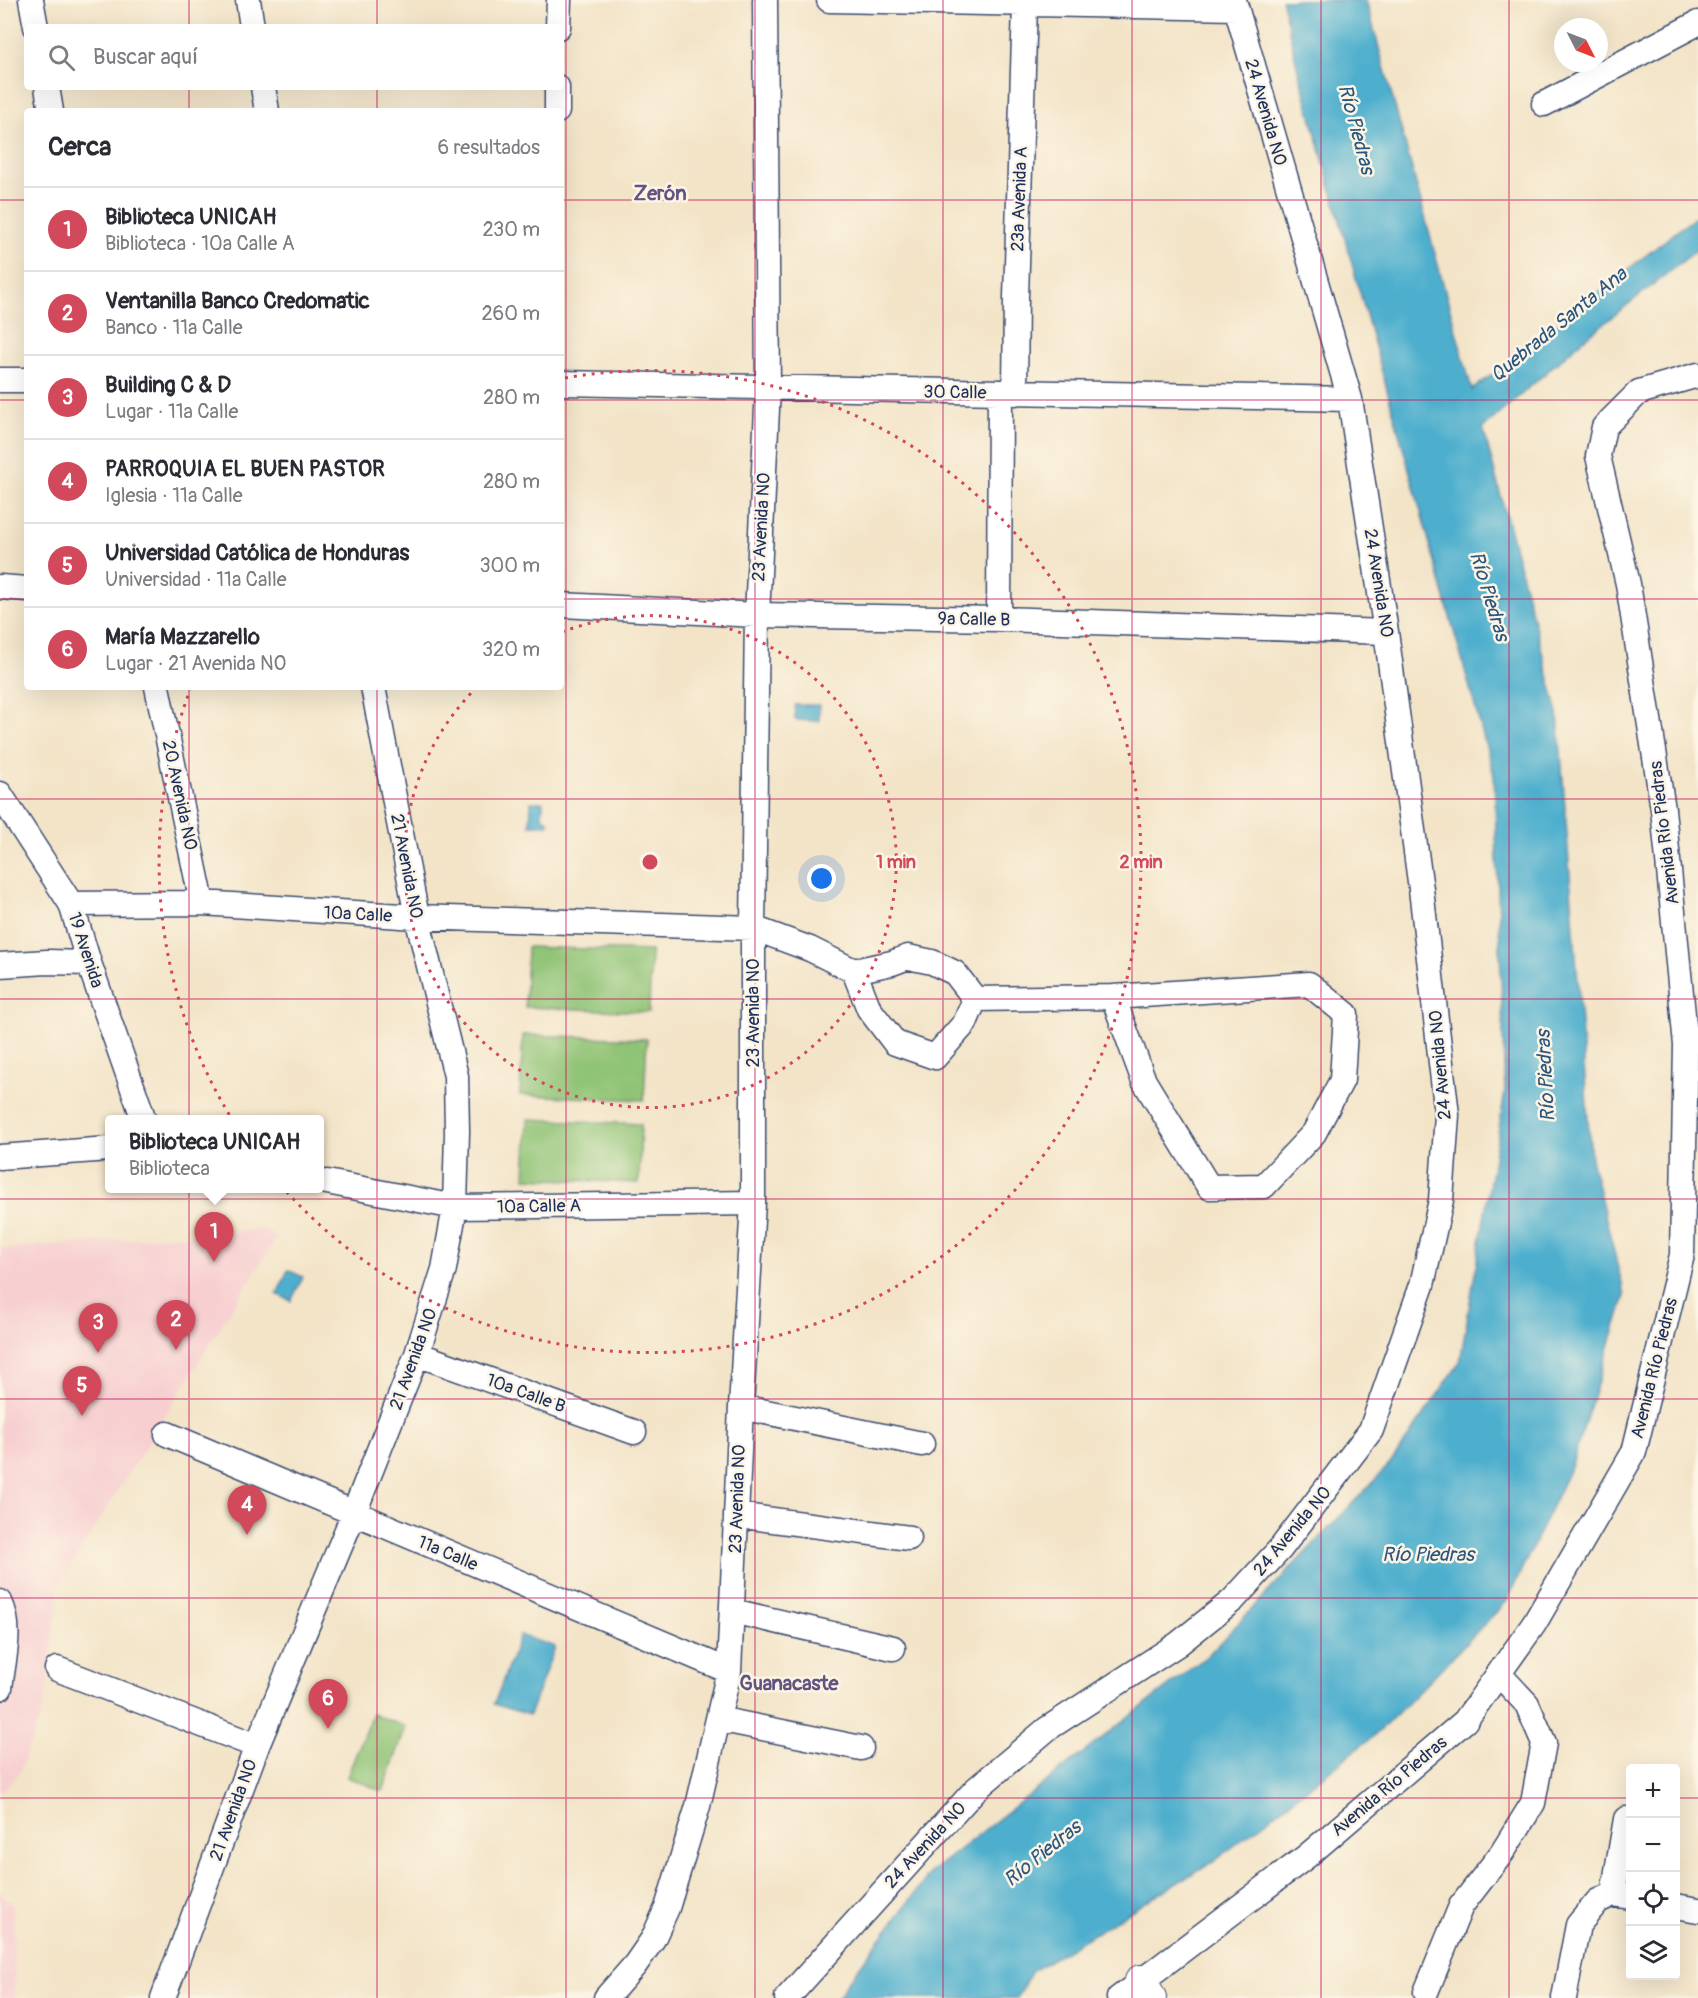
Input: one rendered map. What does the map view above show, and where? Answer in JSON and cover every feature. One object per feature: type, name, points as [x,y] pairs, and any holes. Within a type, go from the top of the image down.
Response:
[{"type":"street","points":[[31,0],[35,24]]},
{"type":"street","points":[[248,0],[252,24]]},
{"type":"street","points":[[558,24],[559,0]]},
{"type":"street","name":"23 Avenida NO","points":[[606,1998],[635,1965],[653,1939],[667,1908],[698,1806],[729,1671],[753,1203],[753,928],[757,615],[768,388],[765,0]]},
{"type":"street","points":[[829,0],[1025,5],[1235,4]]},
{"type":"street","name":"24 Avenida NO","points":[[787,1998],[975,1790],[1047,1729],[1178,1644],[1233,1600],[1294,1533],[1371,1430],[1422,1285],[1441,1200],[1447,1115],[1421,889],[1386,632],[1350,399],[1235,4]]},
{"type":"street","name":"23a Avenida A","points":[[999,619],[1007,393],[1016,297],[1025,5]]},
{"type":"street","points":[[1544,104],[1698,23]]},
{"type":"street","points":[[48,90],[50,108]]},
{"type":"street","points":[[264,90],[266,108]]},
{"type":"street","points":[[557,90],[557,108]]},
{"type":"street","name":"Avenida Río Piedras","points":[[1137,1992],[1307,1856],[1465,1721],[1534,1624],[1634,1452],[1682,1255],[1686,1045],[1663,809],[1628,584],[1598,456],[1604,427],[1639,392],[1698,375]]},
{"type":"street","points":[[0,380],[24,380]]},
{"type":"street","name":"30 Calle","points":[[564,383],[1350,399]]},
{"type":"street","points":[[0,587],[24,589]]},
{"type":"street","name":"9a Calle B","points":[[564,605],[757,615],[999,619],[1386,632]]},
{"type":"street","name":"20 Avenida NO","points":[[159,690],[202,903]]},
{"type":"street","name":"21 Avenida NO","points":[[163,1998],[257,1746],[417,1354],[444,1269],[455,1208],[456,1076],[417,917],[374,690]]},
{"type":"street","name":"19 Avenida","points":[[0,794],[71,904],[89,963],[143,1115]]},
{"type":"street","name":"10a Calle","points":[[71,904],[202,903],[417,917],[753,928],[810,949],[854,971]]},
{"type":"street","points":[[908,957],[932,962],[955,973],[975,999],[965,1023],[935,1057],[896,1042],[869,1009],[854,971],[908,957]]},
{"type":"street","points":[[0,965],[89,963]]},
{"type":"street","points":[[975,999],[1113,997],[1309,984],[1346,1014],[1342,1080],[1314,1133],[1264,1186],[1209,1187],[1144,1081],[1113,997]]},
{"type":"street","points":[[0,1157],[105,1149]]},
{"type":"street","name":"10a Calle A","points":[[327,1182],[455,1208],[753,1203]]},
{"type":"street","name":"10a Calle B","points":[[417,1354],[634,1432]]},
{"type":"street","points":[[741,1407],[922,1444]]},
{"type":"street","name":"11a Calle","points":[[167,1434],[729,1671]]},
{"type":"street","points":[[736,1515],[909,1538]]},
{"type":"street","points":[[0,1602],[5,1612],[6,1632],[0,1688]]},
{"type":"street","points":[[732,1611],[893,1648]]},
{"type":"street","points":[[57,1670],[257,1746]]},
{"type":"street","points":[[1426,1992],[1461,1906],[1502,1853],[1533,1803],[1544,1743],[1527,1704],[1499,1674]]},
{"type":"street","points":[[718,1719],[861,1748]]},
{"type":"street","points":[[1564,1998],[1578,1924],[1598,1901],[1622,1895],[1626,1819]]},
{"type":"street","points":[[1680,1907],[1698,1910]]},
{"type":"shaded area","points":[[263,1229],[277,1237],[60,1583],[45,1702],[20,1772],[0,1794],[0,1249]]},
{"type":"shaded area","points":[[0,1892],[13,1906],[15,1998],[0,1998]]},
{"type":"green space","points":[[527,947],[651,951],[649,1012],[525,1007]]},
{"type":"green space","points":[[523,1035],[647,1039],[644,1100],[520,1095]]},
{"type":"green space","points":[[528,1119],[641,1124],[639,1183],[525,1178]]},
{"type":"green space","points":[[372,1714],[406,1727],[383,1791],[347,1777]]},
{"type":"water","name":"Río Piedras","points":[[1282,0],[1366,0],[1472,390],[1698,215],[1698,249],[1582,341],[1483,428],[1558,713],[1591,1159],[1625,1296],[1572,1464],[1507,1601],[1380,1731],[1220,1857],[1032,1971],[1017,1998],[838,1998],[846,1984],[932,1871],[1207,1656],[1390,1464],[1460,1362],[1505,1092],[1494,775],[1297,66]]},
{"type":"water","points":[[795,705],[819,705],[819,721],[795,720]]},
{"type":"water","points":[[531,802],[543,802],[542,816],[548,821],[548,825],[530,825]]},
{"type":"water","points":[[288,1270],[303,1277],[291,1301],[277,1294]]},
{"type":"water","points":[[520,1635],[555,1647],[529,1715],[494,1704]]},
{"type":"place","name":"Biblioteca UNICAH","points":[[214,1262]]},
{"type":"place","name":"Ventanilla Banco Credomatic","points":[[176,1350]]},
{"type":"place","name":"Building C & D","points":[[98,1353]]},
{"type":"place","name":"Universidad Católica de Honduras","points":[[82,1416]]},
{"type":"place","name":"PARROQUIA EL BUEN PASTOR","points":[[247,1535]]},
{"type":"place","name":"María Mazzarello","points":[[328,1729]]},
{"type":"district","name":"Zerón","points":[[660,193]]},
{"type":"district","name":"Guanacaste","points":[[789,1683]]},
{"type":"water label","name":"Quebrada Santa Ana","points":[[1558,324]]}]
